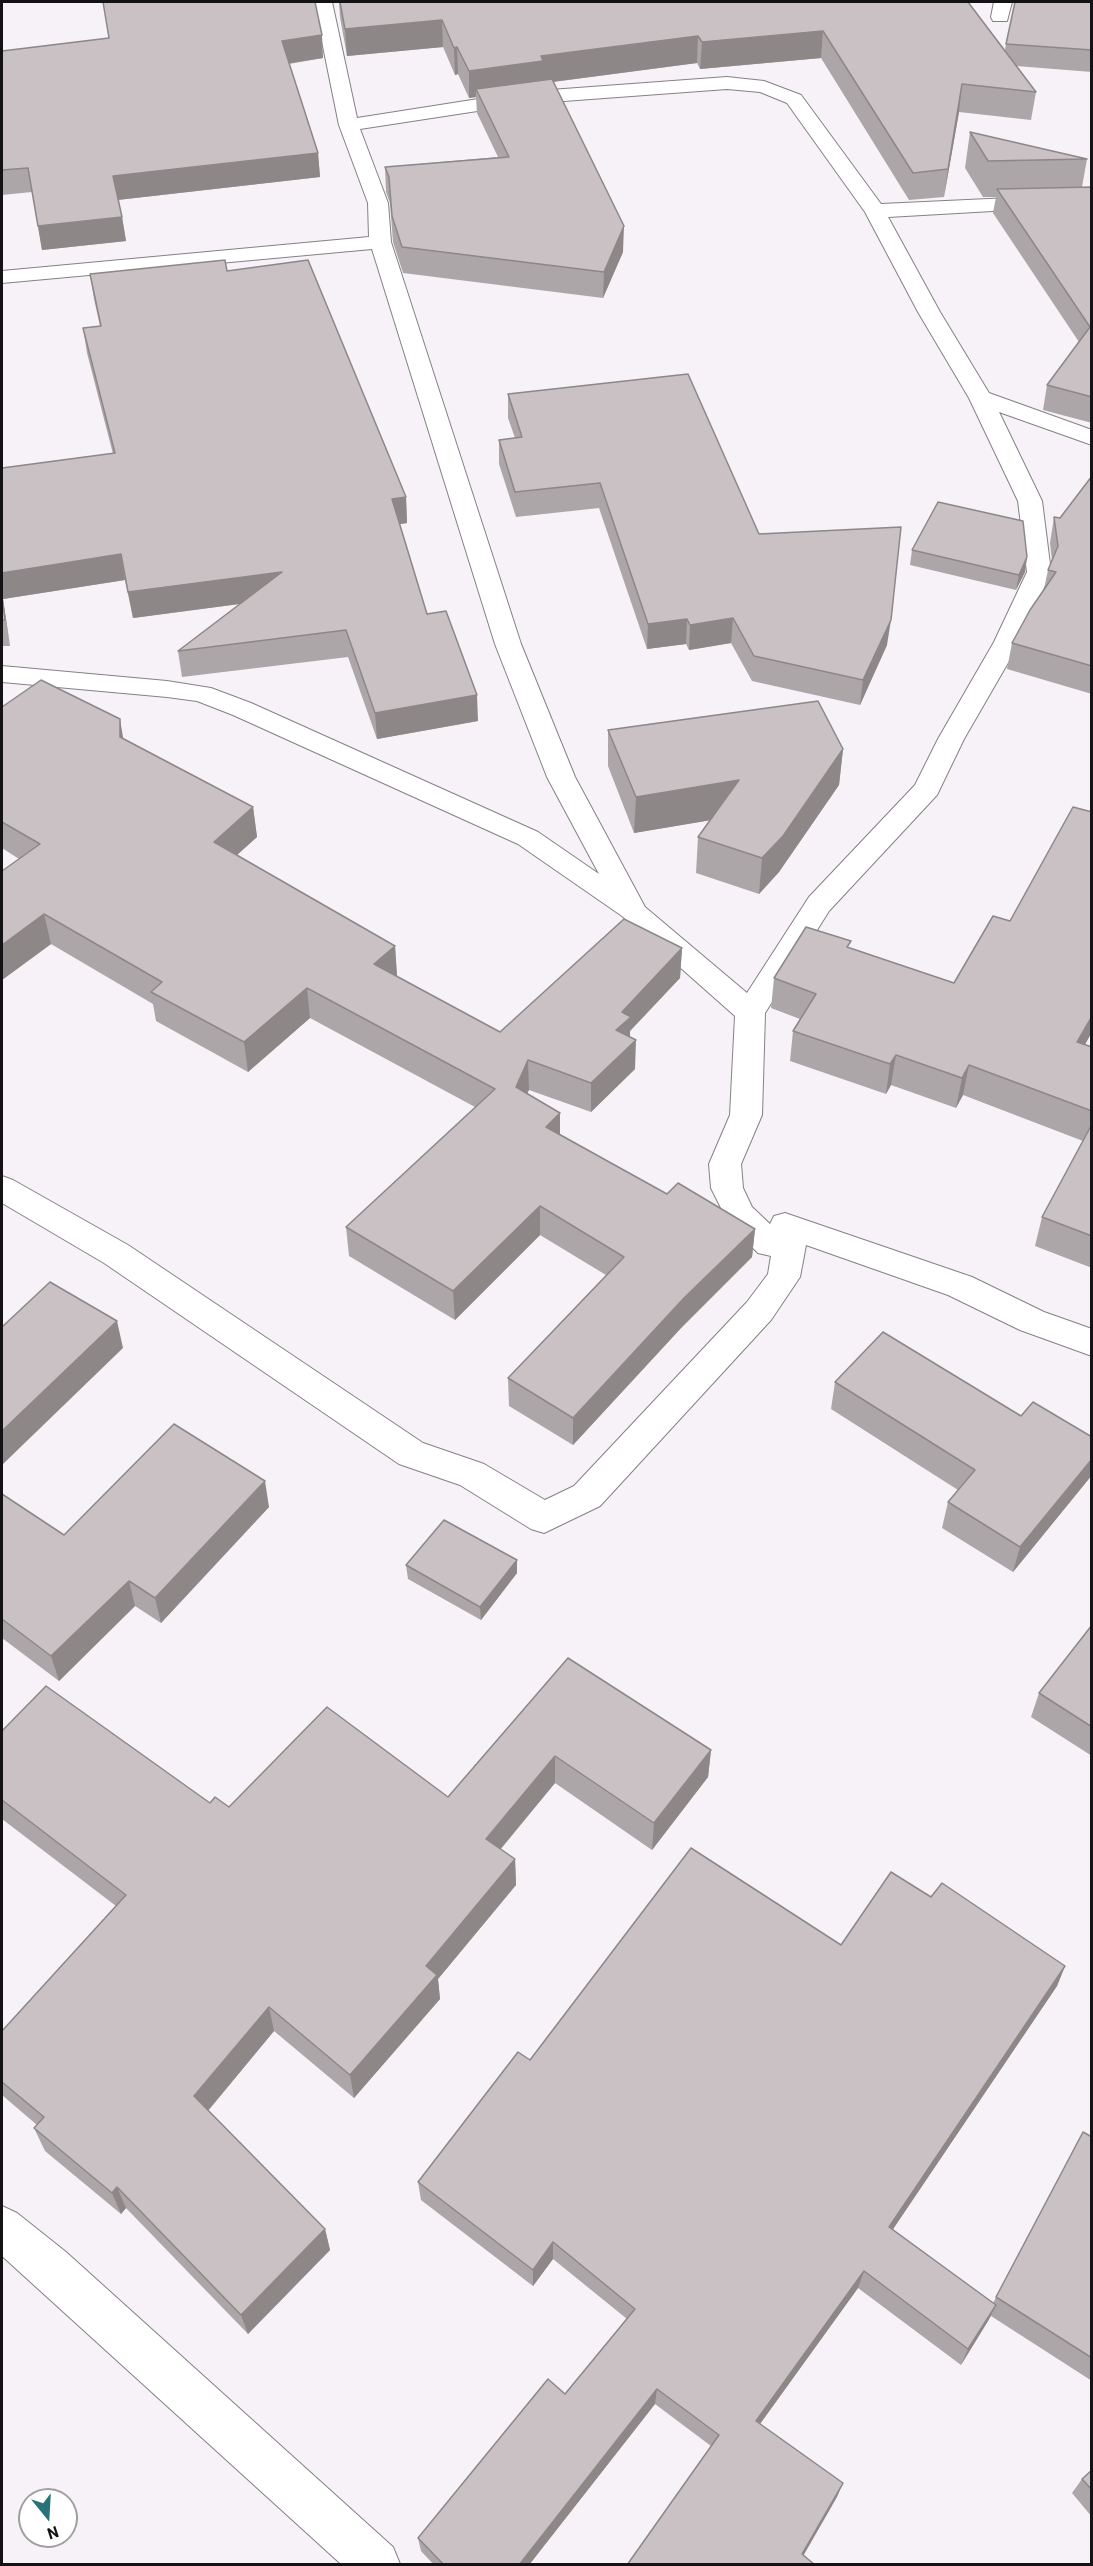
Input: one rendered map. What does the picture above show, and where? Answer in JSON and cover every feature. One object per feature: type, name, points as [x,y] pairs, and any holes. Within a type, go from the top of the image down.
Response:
[{"type":"street","points":[[332,7],[349,125],[378,203],[380,242],[508,644],[561,777],[634,913]]},
{"type":"street","points":[[349,125],[523,98],[727,83],[764,87],[794,99],[875,211],[929,312],[980,398],[1030,501],[1039,572],[1007,642],[951,739],[927,789],[819,904],[750,1012],[746,1115],[725,1164],[727,1188],[740,1215],[770,1244],[790,1244]]},
{"type":"street","points":[[875,211],[1000,204],[1092,203]]},
{"type":"street","points":[[2,278],[380,242]]},
{"type":"street","points":[[980,398],[1092,438]]},
{"type":"street","points":[[2,674],[202,694],[242,709],[528,838],[634,913],[750,1012]]},
{"type":"street","points":[[2,1188],[116,1254],[411,1454],[472,1474],[544,1518],[587,1496],[759,1311],[784,1277],[790,1244],[785,1225],[960,1286],[1032,1321],[1092,1343]]},
{"type":"street","points":[[2,2228],[50,2268],[376,2565]]},
{"type":"building","points":[[103,2],[315,2],[322,35],[282,41],[318,153],[113,176],[122,217],[38,226],[28,168],[2,170],[2,51],[109,38]]},
{"type":"building","points":[[340,2],[968,2],[1036,92],[962,84],[948,169],[913,173],[823,31],[702,42],[698,36],[541,56],[543,61],[469,71],[457,47],[454,48],[442,20],[345,29]]},
{"type":"building","points":[[1015,2],[1092,2],[1092,50],[1006,44]]},
{"type":"building","points":[[552,79],[624,226],[604,272],[402,247],[392,216],[389,177],[385,167],[509,157],[476,89]]},
{"type":"building","points":[[970,132],[1087,159],[988,161]]},
{"type":"building","points":[[1092,187],[1092,397],[1047,385],[1090,327],[997,189]]},
{"type":"building","points":[[225,260],[227,271],[308,260],[406,497],[392,499],[427,614],[446,611],[477,695],[375,713],[346,630],[178,651],[282,572],[128,592],[121,554],[2,573],[2,468],[115,453],[83,328],[101,326],[90,274]]},
{"type":"building","points":[[688,374],[759,534],[901,527],[891,620],[863,680],[754,656],[733,618],[690,625],[687,619],[648,624],[600,483],[515,492],[499,440],[522,437],[508,394]]},
{"type":"building","points":[[1092,476],[1092,666],[1012,643],[1030,610],[1056,572],[1048,570],[1058,546],[1054,517],[1060,518]]},
{"type":"building","points":[[938,502],[1023,521],[1027,557],[1019,575],[912,550]]},
{"type":"building","points":[[2,598],[5,620],[2,620]]},
{"type":"building","points":[[41,680],[120,719],[120,737],[253,807],[214,842],[395,946],[374,964],[500,1032],[624,919],[682,948],[622,1012],[631,1017],[616,1030],[636,1040],[591,1083],[528,1060],[516,1087],[560,1113],[546,1127],[667,1194],[678,1183],[755,1229],[684,1298],[573,1418],[508,1378],[624,1257],[540,1206],[453,1291],[346,1227],[495,1089],[307,988],[244,1042],[151,992],[162,982],[44,914],[2,945],[2,871],[40,844],[2,822],[2,707]]},
{"type":"building","points":[[818,701],[843,749],[783,836],[762,858],[698,837],[739,780],[636,797],[608,730]]},
{"type":"building","points":[[1073,807],[1092,812],[1092,1016],[1077,1042],[1092,1047],[1092,1111],[969,1065],[962,1078],[896,1055],[890,1064],[793,1031],[816,994],[774,978],[806,927],[851,941],[847,947],[954,983],[993,916],[1010,921]]},
{"type":"building","points":[[1092,1124],[1092,1236],[1042,1217]]},
{"type":"building","points":[[50,1282],[117,1321],[2,1431],[2,1327]]},
{"type":"building","points":[[883,1332],[1021,1416],[1033,1402],[1092,1437],[1092,1459],[1020,1547],[948,1502],[975,1470],[835,1382]]},
{"type":"building","points":[[174,1424],[265,1481],[155,1598],[129,1581],[51,1656],[2,1619],[2,1494],[64,1535]]},
{"type":"building","points":[[444,1520],[517,1560],[480,1607],[406,1565]]},
{"type":"building","points":[[1092,1625],[1092,1727],[1039,1693]]},
{"type":"building","points":[[568,1658],[711,1750],[654,1823],[555,1756],[486,1839],[515,1859],[426,1966],[437,1975],[350,2075],[269,2007],[194,2096],[325,2229],[241,2315],[117,2187],[112,2193],[34,2128],[44,2117],[2,2082],[2,2031],[126,1895],[2,1800],[2,1731],[46,1686],[210,1803],[215,1797],[229,1807],[327,1707],[448,1797]]},
{"type":"building","points":[[691,1848],[841,1945],[891,1872],[931,1897],[942,1883],[1065,1966],[889,2227],[996,2305],[968,2349],[864,2271],[756,2421],[843,2483],[802,2554],[815,2565],[627,2565],[719,2435],[657,2389],[519,2565],[444,2565],[418,2538],[548,2379],[565,2394],[635,2309],[553,2242],[533,2270],[418,2182],[518,2052],[530,2060]]},
{"type":"building","points":[[1083,2132],[1092,2137],[1092,2358],[996,2297]]},
{"type":"building","points":[[1092,2470],[1092,2490],[1082,2479]]}]
